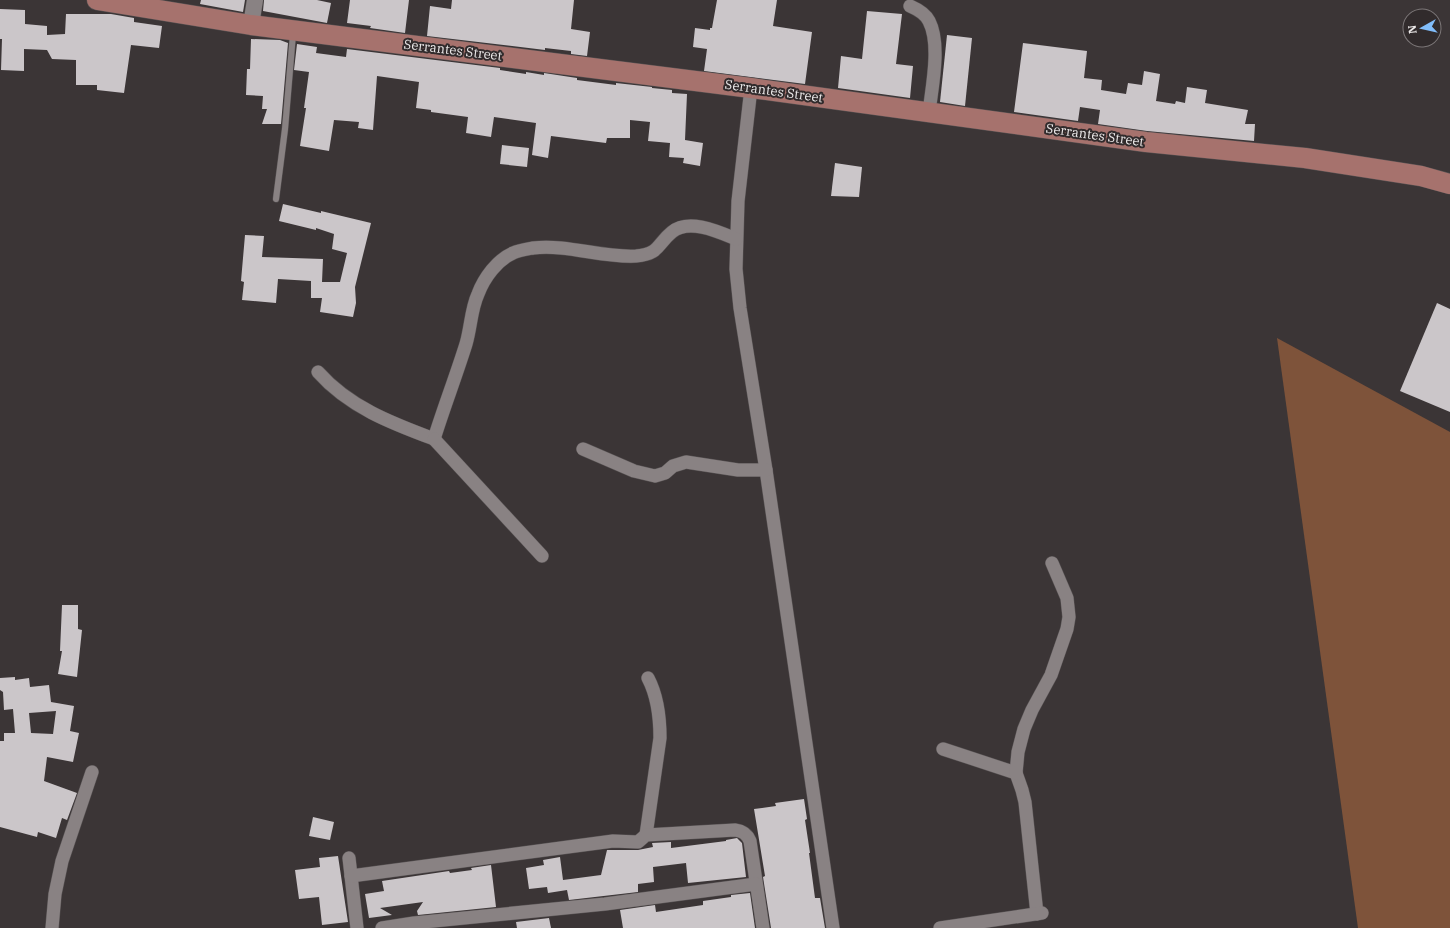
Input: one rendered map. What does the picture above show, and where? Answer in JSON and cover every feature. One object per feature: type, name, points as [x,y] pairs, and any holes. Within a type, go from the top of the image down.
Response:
[{"type":"main road","name":"Serrantes Street","points":[[98,0],[252,25],[751,88],[1146,142],[1313,159],[1414,175],[1450,184]]},
{"type":"street","points":[[252,25],[254,0]]},
{"type":"street","points":[[910,6],[928,19],[933,36],[935,52],[934,72],[929,112]]},
{"type":"street","points":[[751,88],[738,201],[736,269],[740,308],[766,470],[832,928]]},
{"type":"street","points":[[434,439],[466,343],[478,294],[490,272],[512,253],[535,248],[553,247],[623,256],[644,255],[655,251],[673,231],[679,228],[695,226],[709,228],[736,239]]},
{"type":"street","points":[[318,372],[330,385],[358,406],[399,426],[434,439],[542,556]]},
{"type":"street","points":[[583,449],[634,471],[655,476],[665,474],[673,466],[686,462],[738,470],[766,470]]},
{"type":"street","points":[[940,928],[1039,913],[1024,802],[1022,790],[1016,773],[1018,752],[1024,728],[1051,675],[1067,629],[1069,617],[1067,598],[1052,563]]},
{"type":"street","points":[[351,876],[613,841],[636,843],[640,841],[646,835],[660,738],[660,725],[656,696],[648,678]]},
{"type":"street","points":[[943,750],[1016,773]]},
{"type":"street","points":[[52,928],[55,894],[62,861],[92,772]]},
{"type":"street","points":[[646,835],[729,830],[741,831],[745,834],[750,841],[763,928]]},
{"type":"street","points":[[349,858],[357,928]]},
{"type":"street","points":[[382,928],[414,923],[611,903],[756,884]]},
{"type":"lane","points":[[276,199],[287,115],[293,30]]},
{"type":"shaded area","points":[[1277,338],[1450,432],[1450,928],[1358,928]]},
{"type":"building","points":[[201,0],[245,0],[243,12],[200,4]]},
{"type":"building","points":[[264,0],[317,0],[331,3],[327,23],[263,11]]},
{"type":"building","points":[[350,0],[409,0],[405,33],[347,23]]},
{"type":"building","points":[[452,0],[574,0],[571,29],[590,32],[587,56],[571,54],[571,51],[545,48],[545,50],[427,36],[430,6],[451,9]]},
{"type":"building","points":[[717,0],[777,0],[773,26],[812,32],[805,84],[704,71],[707,49],[693,47],[695,28],[710,30],[710,28],[712,28]]},
{"type":"building","points":[[0,9],[25,10],[25,24],[47,26],[47,35],[65,34],[66,14],[111,14],[134,18],[134,22],[162,26],[159,48],[131,45],[124,93],[97,90],[97,85],[76,85],[76,60],[52,59],[47,50],[24,49],[24,71],[1,70],[2,39],[0,39]]},
{"type":"building","points":[[867,11],[902,14],[896,64],[913,66],[910,98],[838,88],[841,56],[862,59]]},
{"type":"building","points":[[947,35],[972,38],[965,106],[940,102]]},
{"type":"building","points":[[251,39],[280,40],[288,43],[281,124],[262,124],[267,109],[262,109],[263,96],[246,95],[247,69],[250,69]]},
{"type":"building","points":[[1023,43],[1087,51],[1084,78],[1102,80],[1101,90],[1126,94],[1128,83],[1142,85],[1144,71],[1160,74],[1156,101],[1175,104],[1176,101],[1185,103],[1187,87],[1207,90],[1205,103],[1248,110],[1245,124],[1255,124],[1254,141],[1147,131],[1098,124],[1100,110],[1080,107],[1078,121],[1014,112]]},
{"type":"building","points":[[297,44],[317,47],[316,53],[346,57],[347,49],[500,68],[500,70],[526,74],[526,72],[544,75],[544,73],[577,78],[577,80],[616,85],[616,83],[652,87],[672,90],[672,93],[687,94],[685,140],[703,143],[700,166],[683,163],[684,158],[669,157],[670,143],[648,141],[650,122],[630,120],[630,138],[607,138],[606,143],[551,136],[548,158],[532,155],[536,123],[494,117],[491,137],[466,133],[468,117],[431,112],[431,110],[416,108],[419,82],[377,76],[373,130],[358,128],[359,122],[334,120],[329,151],[300,146],[306,108],[304,108],[309,72],[294,70]]},
{"type":"building","points":[[502,145],[529,148],[527,167],[500,164]]},
{"type":"building","points":[[835,163],[862,167],[859,197],[831,196]]},
{"type":"building","points":[[283,204],[371,223],[355,287],[356,303],[353,317],[320,312],[322,298],[311,298],[311,281],[278,279],[276,303],[242,300],[244,282],[241,281],[245,235],[264,236],[262,257],[323,259],[322,282],[340,282],[347,253],[332,249],[334,234],[316,228],[316,230],[279,221]]},
{"type":"building","points":[[1437,303],[1450,309],[1450,412],[1400,391]]},
{"type":"building","points":[[62,605],[78,605],[78,629],[82,630],[77,677],[58,674],[62,651],[60,651]]},
{"type":"building","points":[[15,677],[15,680],[29,678],[30,687],[49,685],[51,702],[74,706],[70,731],[79,733],[73,762],[47,757],[44,781],[77,793],[67,820],[62,818],[56,838],[38,832],[37,837],[0,827],[0,741],[4,741],[4,733],[15,733],[13,709],[4,710],[3,692],[0,690],[0,678]],"holes":[[[56,711],[53,734],[31,733],[29,713]]]},
{"type":"building","points":[[804,799],[807,819],[805,820],[815,898],[820,898],[825,928],[771,928],[763,877],[765,876],[754,809],[776,806],[775,803]]},
{"type":"building","points":[[313,817],[334,822],[330,840],[309,836]]},
{"type":"building","points":[[737,838],[742,843],[746,877],[688,883],[686,863],[653,867],[654,882],[638,884],[638,892],[569,900],[567,890],[548,893],[547,887],[529,889],[526,868],[544,865],[543,860],[560,857],[563,880],[601,875],[607,850],[638,850],[653,847],[652,843],[671,842],[671,848],[726,841]]},
{"type":"building","points":[[338,856],[348,922],[322,925],[319,897],[299,899],[295,870],[320,867],[319,858]]},
{"type":"building","points":[[491,865],[496,907],[418,915],[417,911],[423,902],[380,908],[392,915],[369,918],[365,894],[384,891],[382,881],[449,871],[450,873],[472,870],[471,868]]},
{"type":"building","points":[[750,893],[755,928],[623,928],[620,910],[655,905],[656,912],[703,905],[703,901],[731,897],[731,895]]},
{"type":"building","points":[[549,918],[551,928],[517,928],[516,922]]}]
